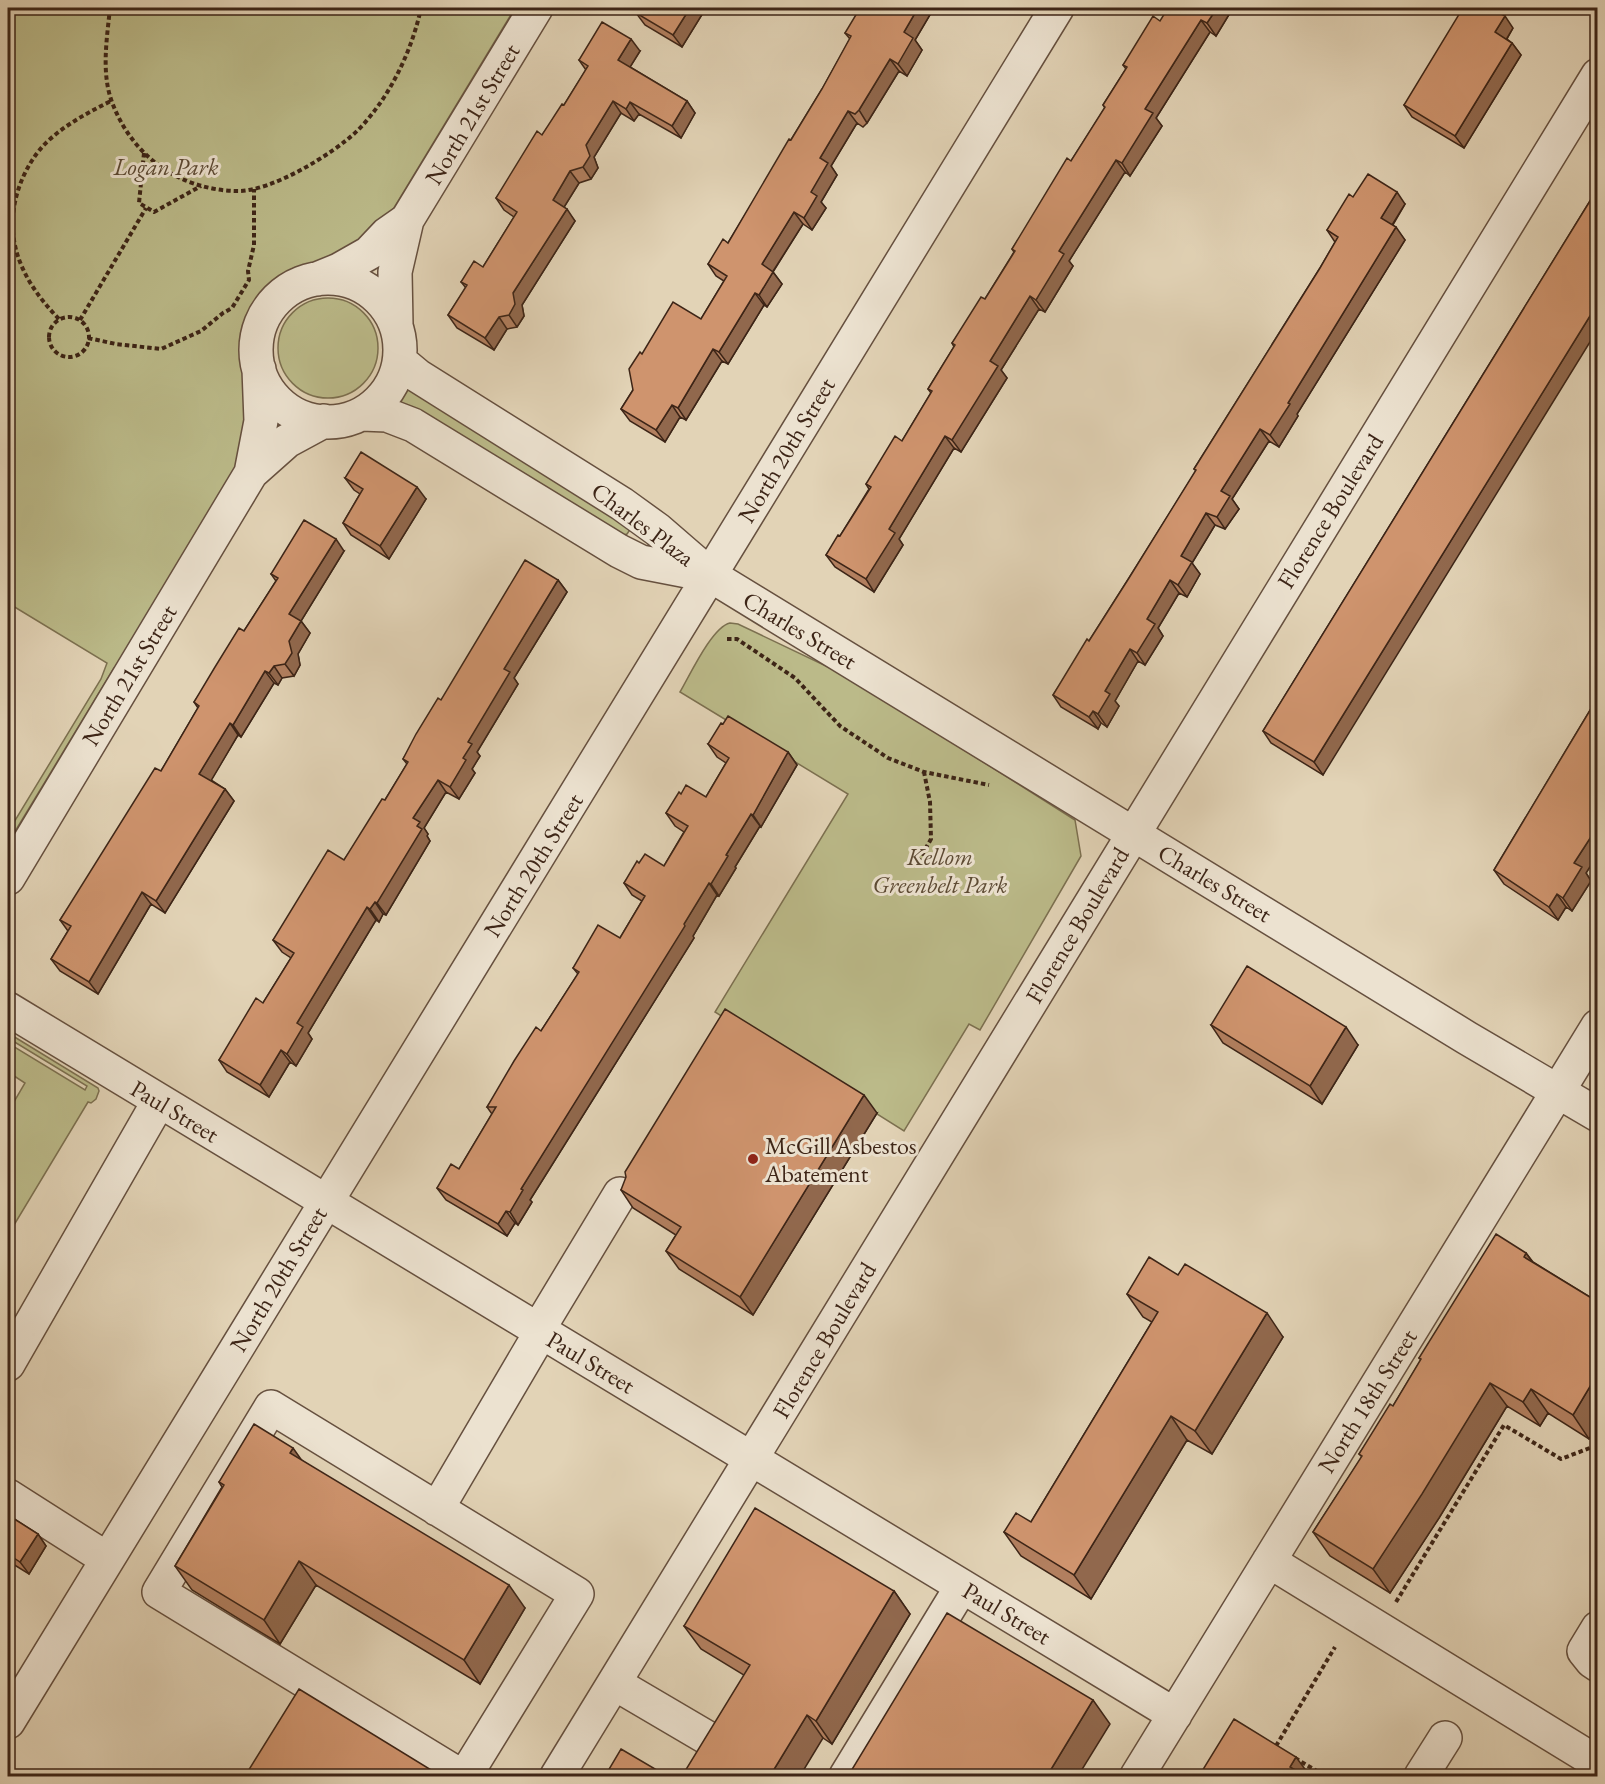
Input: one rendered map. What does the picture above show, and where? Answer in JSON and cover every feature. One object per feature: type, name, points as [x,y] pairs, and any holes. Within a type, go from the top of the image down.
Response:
[{"type":"street","name":"North 21st Street","points":[[407,220],[536,8]]},
{"type":"street","name":"North 20th Street","points":[[8,1722],[1058,8]]},
{"type":"street","name":"Florence Boulevard","points":[[557,1776],[1598,75]]},
{"type":"street","points":[[251,472],[261,422],[256,344],[268,310],[292,287],[339,270],[369,253],[387,234],[407,220]]},
{"type":"street","points":[[259,369],[271,393],[282,405],[304,418],[341,421],[362,414],[380,401],[393,381],[400,361],[396,325],[395,272],[407,220]]},
{"type":"street","points":[[316,279],[340,280],[366,288],[386,308],[396,325]]},
{"type":"street","name":"Charles Plaza","points":[[400,361],[418,376],[621,504],[658,530],[710,575]]},
{"type":"street","name":"Charles Plaza","points":[[362,414],[387,415],[413,425],[597,539],[640,562],[710,575]]},
{"type":"street","points":[[251,472],[287,441],[324,421]]},
{"type":"street","name":"North 21st Street","points":[[8,878],[251,472]]},
{"type":"street","name":"Charles Street","points":[[710,575],[1467,1038],[1598,1114]]},
{"type":"street","name":"Paul Street","points":[[8,1009],[1175,1714]]},
{"type":"street","name":"North 18th Street","points":[[1137,1776],[1598,1026]]},
{"type":"street","points":[[8,1364],[159,1101]]},
{"type":"street","points":[[437,1509],[620,1194]]},
{"type":"street","points":[[271,1407],[577,1594],[463,1776],[159,1592],[271,1407]]},
{"type":"street","points":[[8,1496],[106,1559]]},
{"type":"street","points":[[1269,1561],[1598,1763]]},
{"type":"street","points":[[846,1776],[962,1586]]},
{"type":"street","points":[[1598,1628],[1584,1652],[1598,1665]]},
{"type":"street","points":[[615,1683],[711,1740]]},
{"type":"street","points":[[1421,1776],[1445,1738]]},
{"type":"path","points":[[110,8],[106,75],[111,101],[131,137],[144,153],[172,174],[201,186],[238,192],[284,179],[308,167],[357,131],[375,109],[407,53],[421,8]]},
{"type":"path","points":[[59,319],[32,287],[18,260],[12,225],[13,205],[27,168],[48,142],[82,116],[111,101]]},
{"type":"path","points":[[144,153],[139,203],[146,208],[154,212],[201,186]]},
{"type":"path","points":[[88,338],[160,349],[201,331],[232,308],[249,280],[248,271],[255,245],[254,189]]},
{"type":"path","points":[[80,320],[146,208]]},
{"type":"path","points":[[68,317],[80,320],[85,325],[88,338],[84,350],[79,354],[65,356],[54,350],[49,338],[52,326],[59,319],[68,317]]},
{"type":"path","points":[[727,639],[736,639],[795,678],[840,726],[888,758],[924,772],[995,786]]},
{"type":"path","points":[[918,862],[931,839],[930,802],[924,772]]},
{"type":"path","points":[[1386,1596],[1396,1603],[1504,1425],[1562,1459],[1598,1443]]},
{"type":"path","points":[[1268,1741],[1276,1746],[1335,1647]]},
{"type":"path","points":[[1286,1752],[1325,1776]]},
{"type":"green space","name":"Logan Park","points":[[8,8],[515,8],[380,231],[317,264],[304,266],[278,279],[265,290],[256,304],[245,329],[244,359],[252,391],[242,458],[117,669],[114,668],[8,843],[8,832],[101,679],[107,663],[8,603]]},
{"type":"green space","points":[[328,298],[347,302],[364,312],[374,329],[378,348],[374,367],[364,384],[347,394],[328,398],[309,394],[292,384],[282,367],[278,348],[282,329],[292,312],[309,302]]},
{"type":"green space","points":[[407,381],[631,528],[627,534],[621,536],[394,402]]},
{"type":"green space","name":"Kellom Greenbelt Park","points":[[730,623],[738,624],[849,677],[1075,820],[1081,856],[980,1030],[969,1024],[904,1131],[715,1012],[848,794],[680,692],[709,642],[723,626]]},
{"type":"green space","points":[[8,1033],[98,1088],[99,1091],[96,1099],[91,1103],[88,1102],[8,1235],[8,1112],[25,1083],[8,1072],[8,1043],[85,1090],[87,1086],[8,1038]]},
{"type":"building","points":[[639,8],[690,8],[673,35],[636,13]]},
{"type":"building","points":[[860,8],[918,8],[904,32],[913,38],[898,64],[890,59],[859,110],[855,114],[848,111],[820,158],[828,163],[811,192],[817,196],[804,218],[794,212],[762,264],[773,272],[759,295],[755,293],[719,352],[713,349],[678,408],[672,405],[656,430],[621,409],[633,390],[629,369],[640,352],[642,354],[673,302],[701,319],[727,276],[708,264],[723,239],[728,243],[789,139],[791,140],[822,89],[851,36],[845,33]]},
{"type":"building","points":[[1168,8],[1217,8],[1207,23],[1201,20],[1145,109],[1153,113],[1122,163],[1116,160],[1059,251],[1064,254],[1036,300],[1030,296],[990,361],[998,366],[952,440],[945,436],[889,529],[895,533],[866,579],[826,555],[871,487],[866,484],[895,436],[902,441],[932,391],[928,389],[955,345],[952,343],[981,297],[985,299],[1015,251],[1012,249],[1067,158],[1071,161],[1105,107],[1103,105],[1127,67],[1123,65],[1153,16],[1160,21]]},
{"type":"building","points":[[1469,8],[1490,8],[1505,16],[1495,32],[1512,43],[1455,136],[1404,105],[1461,11],[1465,14]]},
{"type":"building","points":[[602,22],[631,39],[618,60],[687,101],[672,126],[630,102],[626,109],[613,101],[586,145],[590,156],[583,167],[570,171],[553,200],[567,209],[513,293],[515,304],[509,315],[499,317],[485,338],[448,315],[467,285],[461,282],[474,261],[483,267],[517,212],[496,198],[537,131],[542,135],[588,66],[579,60]]},
{"type":"building","points":[[1368,174],[1397,192],[1381,218],[1396,227],[1270,435],[1260,429],[1221,491],[1230,496],[1217,517],[1206,513],[1181,556],[1192,562],[1178,585],[1170,580],[1147,619],[1155,624],[1137,653],[1130,649],[1105,691],[1110,694],[1098,714],[1093,711],[1089,717],[1053,695],[1087,639],[1089,641],[1129,578],[1196,470],[1194,469],[1320,268],[1338,237],[1327,230],[1349,194],[1353,197]]},
{"type":"building","points":[[1598,188],[1598,303],[1314,762],[1263,731]]},
{"type":"building","points":[[361,452],[417,487],[380,546],[343,523],[363,489],[345,478]]},
{"type":"building","points":[[304,520],[336,539],[289,614],[301,621],[289,641],[292,653],[285,664],[274,666],[269,673],[265,671],[233,725],[230,723],[199,774],[225,789],[156,901],[142,892],[89,982],[51,959],[71,926],[60,920],[155,768],[161,771],[199,706],[194,702],[215,667],[239,628],[244,631],[278,578],[271,574]]},
{"type":"building","points":[[525,560],[558,580],[504,669],[510,672],[468,742],[472,744],[463,758],[466,760],[450,787],[438,780],[413,818],[420,822],[417,826],[422,829],[377,903],[375,902],[370,909],[367,907],[297,1023],[303,1027],[287,1054],[281,1050],[260,1085],[219,1060],[256,998],[263,1003],[294,953],[273,940],[328,850],[344,860],[382,799],[385,800],[408,762],[403,759],[416,734],[438,698],[441,700]]},
{"type":"building","points":[[1598,697],[1598,826],[1574,863],[1582,867],[1563,898],[1557,894],[1549,907],[1494,870]]},
{"type":"building","points":[[728,716],[788,752],[753,815],[751,814],[711,884],[709,883],[684,924],[685,926],[521,1189],[523,1190],[510,1212],[506,1211],[498,1224],[437,1188],[451,1164],[459,1169],[496,1107],[487,1107],[514,1061],[536,1027],[541,1031],[579,972],[573,968],[598,925],[620,938],[645,896],[624,883],[637,861],[639,863],[645,854],[664,866],[688,826],[666,813],[686,785],[706,797],[729,758],[708,744]]},
{"type":"building","points":[[1247,966],[1346,1027],[1310,1086],[1211,1025]]},
{"type":"building","name":"McGill Asbestos Abatement","points":[[725,1009],[864,1095],[740,1297],[666,1251],[681,1227],[621,1190],[626,1177],[625,1172]]},
{"type":"building","points":[[1496,1234],[1526,1253],[1524,1257],[1598,1302],[1598,1387],[1592,1383],[1573,1415],[1531,1389],[1523,1402],[1490,1383],[1373,1569],[1313,1532],[1362,1456],[1359,1454],[1390,1404],[1393,1406],[1421,1359],[1419,1358]]},
{"type":"building","points":[[1149,1257],[1178,1275],[1185,1264],[1267,1313],[1195,1431],[1171,1416],[1074,1575],[1004,1532],[1016,1513],[1031,1522],[1158,1312],[1127,1294]]},
{"type":"building","points":[[254,1424],[293,1448],[290,1453],[509,1585],[464,1660],[299,1561],[264,1620],[175,1566],[224,1485],[219,1482]]},
{"type":"building","points":[[755,1508],[894,1591],[816,1721],[807,1715],[770,1776],[682,1776],[750,1665],[684,1626]]},
{"type":"building","points":[[8,1515],[38,1534],[20,1562],[8,1554]]},
{"type":"building","points":[[947,1613],[1093,1700],[1047,1776],[848,1776]]},
{"type":"building","points":[[299,1689],[441,1776],[245,1776]]},
{"type":"building","points":[[1234,1719],[1296,1757],[1290,1767],[1302,1774],[1300,1776],[1199,1776]]},
{"type":"building","points":[[621,1749],[667,1776],[605,1776]]},
{"type":"place","name":"McGill Asbestos Abatement","points":[[753,1159]]}]
